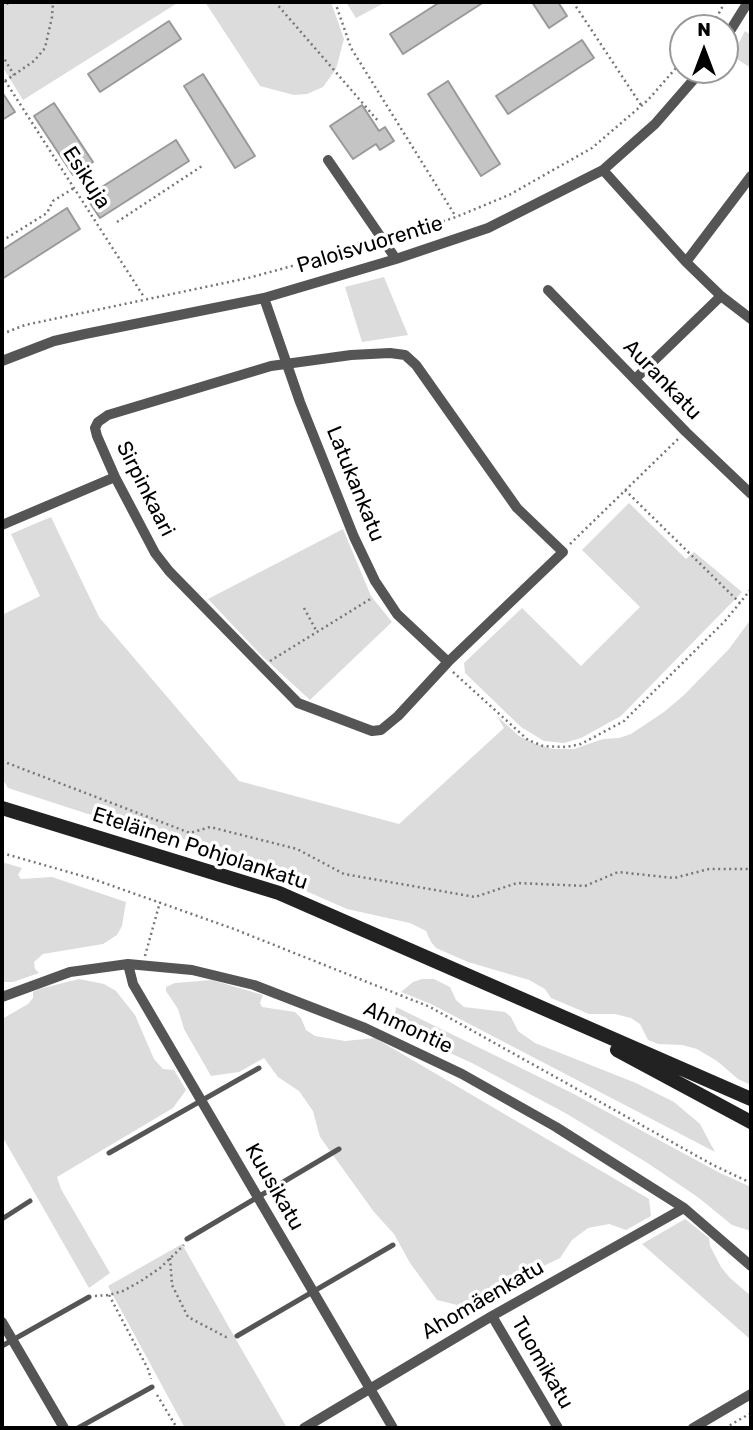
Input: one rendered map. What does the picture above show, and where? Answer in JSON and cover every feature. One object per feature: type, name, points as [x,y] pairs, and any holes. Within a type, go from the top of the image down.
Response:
[{"type":"main road","name":"Eteläinen Pohjolankatu","points":[[2,808],[279,893],[751,1099]]},
{"type":"main road","name":"Eteläinen Pohjolankatu","points":[[536,1006],[751,1122]]},
{"type":"street","name":"Paloisvuorentie","points":[[2,361],[54,341],[264,298],[396,260],[488,228],[603,170],[655,124],[690,84]]},
{"type":"street","points":[[328,160],[396,260]]},
{"type":"street","points":[[603,170],[686,262],[751,319]]},
{"type":"street","points":[[686,262],[751,176]]},
{"type":"street","name":"Aurankatu","points":[[548,290],[686,432],[751,494]]},
{"type":"street","points":[[635,379],[722,296]]},
{"type":"street","name":"Latukankatu","points":[[264,298],[354,537],[382,592],[405,623],[447,663]]},
{"type":"street","name":"Sirpinkaari","points":[[351,355],[405,355],[416,365],[517,508],[563,552],[381,730],[372,731],[299,704],[262,668],[155,553],[97,436],[95,428],[98,422],[108,415],[287,362],[351,355]]},
{"type":"street","points":[[2,525],[115,477]]},
{"type":"street","name":"Ahmontie","points":[[2,997],[70,972],[128,964],[192,970],[254,985],[365,1028],[462,1074],[556,1127],[684,1208],[751,1266]]},
{"type":"street","name":"Kuusikatu","points":[[128,964],[131,981],[393,1428]]},
{"type":"street","name":"Ahomäenkatu","points":[[303,1428],[492,1316],[684,1208]]},
{"type":"street","name":"Tuomikatu","points":[[492,1316],[558,1428]]},
{"type":"street","points":[[2,1322],[64,1428]]},
{"type":"street","points":[[693,1428],[751,1394]]},
{"type":"lane","points":[[109,1153],[259,1068]]},
{"type":"lane","points":[[187,1239],[339,1149]]},
{"type":"lane","points":[[2,1219],[30,1201]]},
{"type":"lane","points":[[237,1336],[393,1245]]},
{"type":"lane","points":[[2,1346],[89,1297]]},
{"type":"lane","points":[[78,1428],[152,1387]]},
{"type":"path","points":[[2,7],[10,2]]},
{"type":"path","points":[[5,81],[34,61],[45,48],[53,2]]},
{"type":"path","points":[[275,2],[379,122]]},
{"type":"path","points":[[335,2],[351,48],[456,217]]},
{"type":"path","points":[[573,2],[641,105]]},
{"type":"path","points":[[2,55],[14,75]]},
{"type":"path","points":[[2,334],[25,325],[248,278],[384,241],[456,217],[509,195],[592,148],[641,105],[669,75]]},
{"type":"path","name":"Esikuja","points":[[2,76],[144,298]]},
{"type":"path","points":[[117,222],[202,166]]},
{"type":"path","points":[[2,241],[47,213],[53,201],[74,188]]},
{"type":"path","points":[[563,552],[686,432]]},
{"type":"path","points":[[625,490],[741,603]]},
{"type":"path","points":[[447,663],[527,740],[543,746],[566,747],[581,744],[609,732],[624,721],[725,621],[751,589]]},
{"type":"path","points":[[262,668],[272,659],[382,592]]},
{"type":"path","points":[[304,608],[317,632]]},
{"type":"path","points":[[2,761],[190,833],[210,827],[297,849],[344,874],[475,897],[517,883],[585,886],[618,872],[674,878],[709,869],[751,869]]},
{"type":"path","points":[[2,853],[93,878],[160,902],[430,1007],[713,1165],[751,1183]]},
{"type":"path","points":[[144,964],[160,902]]},
{"type":"path","points":[[89,1297],[109,1296],[141,1281],[182,1248],[187,1239]]},
{"type":"path","points":[[170,1258],[172,1285],[188,1317],[226,1337],[237,1336]]},
{"type":"path","points":[[109,1296],[148,1369],[152,1387],[177,1428]]},
{"type":"path","points":[[725,1428],[751,1413]]},
{"type":"shaded area","points":[[2,2],[179,2],[23,100],[2,66]]},
{"type":"shaded area","points":[[205,2],[331,2],[344,39],[336,69],[323,87],[307,94],[294,95],[260,86]]},
{"type":"shaded area","points":[[346,2],[386,2],[356,18]]},
{"type":"shaded area","points":[[745,31],[751,35],[751,68],[739,60],[739,43]]},
{"type":"shaded area","points":[[384,277],[408,335],[362,342],[345,287]]},
{"type":"shaded area","points":[[629,503],[686,559],[694,552],[742,592],[621,716],[581,738],[564,743],[544,741],[521,727],[465,673],[464,663],[522,608],[581,666],[640,607],[582,550]]},
{"type":"shaded area","points":[[51,517],[99,617],[239,781],[399,824],[504,728],[497,716],[519,736],[553,749],[574,749],[603,739],[631,734],[684,695],[729,649],[751,619],[751,1085],[738,1079],[717,1061],[697,1049],[658,1044],[648,1040],[640,1024],[631,1018],[615,1014],[589,1014],[551,998],[545,989],[529,980],[468,962],[436,948],[426,931],[410,923],[347,909],[283,881],[215,857],[191,842],[162,830],[88,814],[8,788],[2,778],[2,615],[40,596],[11,534]]},
{"type":"shaded area","points":[[343,529],[371,596],[392,622],[310,700],[262,656],[208,599]]},
{"type":"shaded area","points":[[2,862],[22,868],[18,875],[21,879],[52,877],[126,902],[122,926],[117,935],[103,944],[43,954],[34,962],[39,973],[13,982],[2,982]]},
{"type":"shaded area","points":[[79,979],[104,984],[116,991],[135,1015],[154,1059],[163,1069],[174,1070],[186,1090],[173,1108],[57,1177],[61,1189],[110,1273],[89,1288],[2,1136],[2,1019],[28,1004],[33,998],[33,992]]},
{"type":"shaded area","points":[[434,979],[450,987],[456,1000],[464,1007],[505,1012],[511,1017],[518,1031],[535,1043],[636,1083],[674,1102],[700,1124],[715,1152],[431,1004],[401,992],[413,982]]},
{"type":"shaded area","points":[[212,980],[263,995],[260,1003],[262,1007],[295,1012],[306,1030],[315,1036],[345,1041],[375,1038],[649,1199],[651,1216],[626,1230],[609,1224],[588,1228],[572,1240],[560,1258],[461,1306],[437,1300],[410,1263],[394,1234],[374,1212],[320,1137],[313,1111],[299,1091],[278,1077],[264,1058],[239,1072],[211,1076],[184,1029],[178,1009],[166,987],[175,983]]},
{"type":"shaded area","points":[[396,1007],[572,1093],[751,1187],[751,1231],[732,1225],[699,1198],[646,1162],[567,1114],[472,1063],[393,1027]]},
{"type":"shaded area","points":[[685,1219],[709,1238],[710,1246],[721,1267],[751,1296],[751,1340],[642,1244]]},
{"type":"shaded area","points":[[182,1244],[287,1428],[185,1428],[108,1286]]},
{"type":"building","points":[[440,2],[484,2],[403,54],[390,34]]},
{"type":"building","points":[[532,2],[558,2],[567,16],[549,28]]},
{"type":"building","points":[[169,21],[181,39],[100,92],[88,74]]},
{"type":"building","points":[[582,40],[594,58],[508,114],[496,96]]},
{"type":"building","points":[[203,74],[255,156],[235,168],[184,86]]},
{"type":"building","points":[[448,81],[500,164],[481,176],[428,94]]},
{"type":"building","points":[[2,92],[15,112],[2,120]]},
{"type":"building","points":[[54,103],[93,162],[73,175],[34,116]]},
{"type":"building","points":[[362,105],[379,131],[385,127],[394,141],[380,150],[376,144],[353,159],[330,126]]},
{"type":"building","points":[[176,140],[189,161],[100,218],[86,197]]},
{"type":"building","points":[[67,208],[80,229],[2,279],[2,250]]}]
